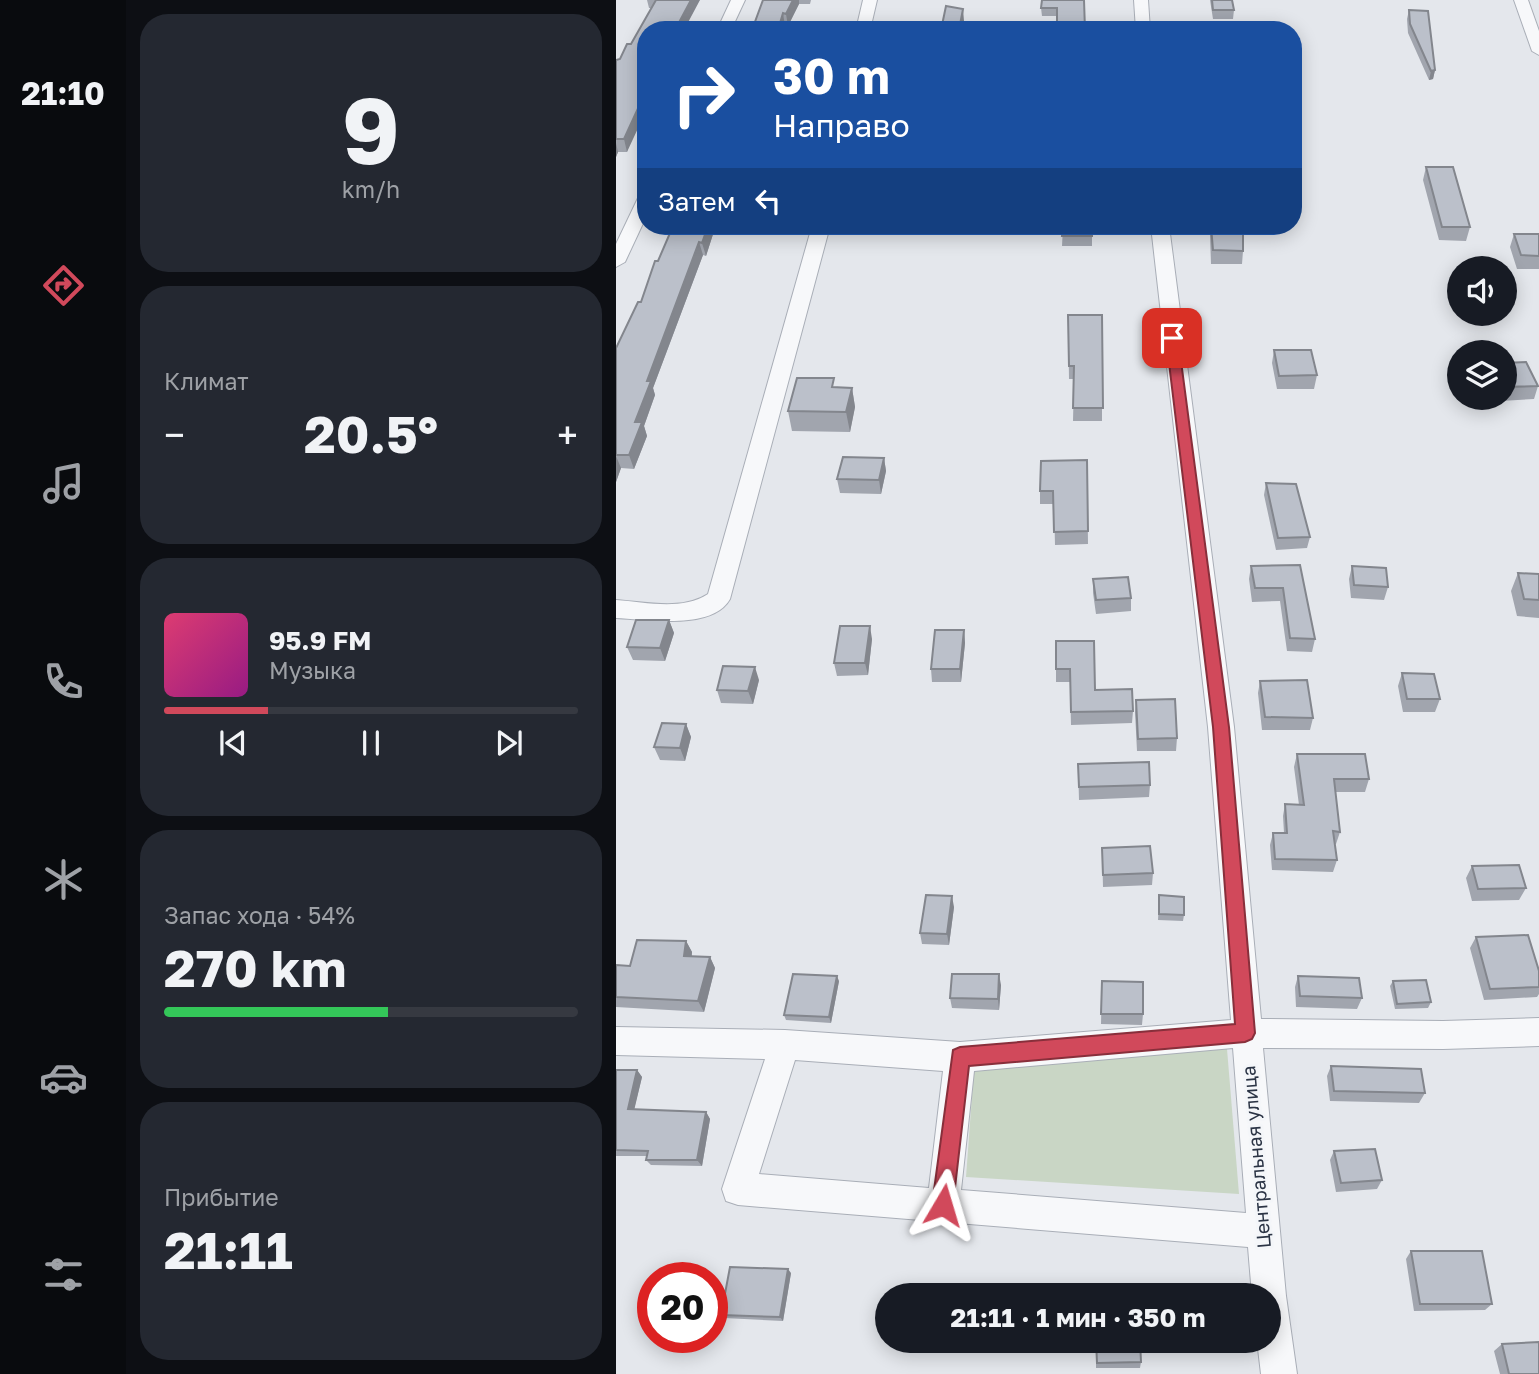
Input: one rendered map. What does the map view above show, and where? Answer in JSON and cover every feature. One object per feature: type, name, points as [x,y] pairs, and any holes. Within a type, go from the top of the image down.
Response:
[{"type":"street","points":[[728,21],[738,0]]},
{"type":"street","points":[[865,21],[870,0]]},
{"type":"street","points":[[1141,0],[1142,21]]},
{"type":"street","points":[[1521,0],[1539,51]]},
{"type":"street","points":[[616,262],[637,217]]},
{"type":"street","points":[[616,609],[690,612],[708,608],[718,600],[819,235]]},
{"type":"street","name":"Центральная улица","points":[[1161,235],[1221,727],[1267,1283]]},
{"type":"street","points":[[616,1041],[785,1045],[960,1057],[1245,1033],[1443,1035],[1539,1032]]},
{"type":"street","points":[[785,1045],[738,1189],[1261,1231]]},
{"type":"street","points":[[943,1205],[960,1057]]},
{"type":"street","name":"Центральная улица","points":[[1276,1353],[1279,1374]]},
{"type":"green space","points":[[1227,1049],[1239,1194],[966,1177],[974,1069]]},
{"type":"building","points":[[656,0],[691,0],[680,21],[644,21]]},
{"type":"building","points":[[763,0],[793,0],[781,21],[755,21]]},
{"type":"building","points":[[1042,0],[1084,0],[1085,21],[1057,21],[1057,8],[1041,8]]},
{"type":"building","points":[[1212,0],[1232,0],[1234,10],[1213,10]]},
{"type":"building","points":[[946,6],[963,9],[961,21],[943,21]]},
{"type":"building","points":[[1409,10],[1428,11],[1435,70],[1431,71],[1410,24]]},
{"type":"building","points":[[637,33],[637,111],[624,139],[616,139],[616,60],[620,59],[627,44],[631,44]]},
{"type":"building","points":[[1426,167],[1453,167],[1470,227],[1442,227]]},
{"type":"building","points":[[1514,234],[1539,234],[1539,256],[1521,255]]},
{"type":"building","points":[[669,235],[705,235],[702,243],[699,242],[647,381],[651,381],[635,422],[642,422],[629,455],[616,455],[616,348],[638,302],[641,302],[655,261],[658,261]]},
{"type":"building","points":[[1212,235],[1243,235],[1243,251],[1213,250]]},
{"type":"building","points":[[1068,315],[1102,315],[1103,408],[1073,408],[1074,366],[1069,366]]},
{"type":"building","points":[[1274,350],[1311,350],[1317,375],[1279,376]]},
{"type":"building","points":[[1517,362],[1526,362],[1538,386],[1517,387]]},
{"type":"building","points":[[797,378],[834,378],[832,387],[852,388],[846,412],[788,411]]},
{"type":"building","points":[[843,457],[884,458],[879,480],[837,479]]},
{"type":"building","points":[[1087,460],[1088,531],[1054,532],[1053,491],[1040,491],[1041,461]]},
{"type":"building","points":[[1266,483],[1296,484],[1310,537],[1278,538]]},
{"type":"building","points":[[1300,565],[1315,639],[1290,638],[1283,588],[1255,588],[1251,566]]},
{"type":"building","points":[[1352,566],[1386,568],[1388,587],[1354,585]]},
{"type":"building","points":[[1518,573],[1539,574],[1539,600],[1524,599]]},
{"type":"building","points":[[1128,577],[1131,598],[1096,600],[1093,579]]},
{"type":"building","points":[[636,620],[669,620],[660,648],[627,647]]},
{"type":"building","points":[[840,626],[870,626],[865,663],[834,663]]},
{"type":"building","points":[[935,630],[964,630],[960,669],[931,669]]},
{"type":"building","points":[[1056,641],[1094,641],[1095,690],[1132,689],[1133,711],[1071,712],[1070,669],[1056,669]]},
{"type":"building","points":[[723,666],[755,667],[748,691],[717,690]]},
{"type":"building","points":[[1402,673],[1434,674],[1440,699],[1407,699]]},
{"type":"building","points":[[1307,680],[1313,718],[1265,717],[1260,681]]},
{"type":"building","points":[[1175,699],[1177,738],[1138,739],[1136,700]]},
{"type":"building","points":[[662,723],[686,724],[680,748],[654,747]]},
{"type":"building","points":[[1297,754],[1365,754],[1369,779],[1334,779],[1340,832],[1333,831],[1337,860],[1275,859],[1273,833],[1287,833],[1285,804],[1304,805]]},
{"type":"building","points":[[1149,762],[1150,785],[1079,787],[1078,764]]},
{"type":"building","points":[[1150,846],[1153,873],[1103,875],[1102,848]]},
{"type":"building","points":[[1519,865],[1526,888],[1478,889],[1472,866]]},
{"type":"building","points":[[926,895],[952,896],[947,934],[920,933]]},
{"type":"building","points":[[1159,895],[1184,897],[1184,915],[1159,914]]},
{"type":"building","points":[[1528,935],[1539,971],[1539,987],[1490,989],[1476,937]]},
{"type":"building","points":[[637,940],[686,941],[684,956],[710,957],[698,1001],[616,997],[616,965],[630,966]]},
{"type":"building","points":[[793,974],[837,976],[829,1017],[784,1015]]},
{"type":"building","points":[[952,974],[999,974],[998,999],[950,998]]},
{"type":"building","points":[[1298,976],[1359,978],[1362,998],[1300,996]]},
{"type":"building","points":[[1426,980],[1431,1002],[1397,1004],[1393,981]]},
{"type":"building","points":[[1102,981],[1143,982],[1143,1014],[1101,1014]]},
{"type":"building","points":[[1331,1066],[1421,1069],[1425,1093],[1334,1091]]},
{"type":"building","points":[[616,1070],[637,1070],[628,1109],[706,1112],[697,1160],[646,1160],[648,1151],[616,1150]]},
{"type":"building","points":[[1375,1149],[1382,1180],[1341,1183],[1334,1151]]},
{"type":"building","points":[[1411,1251],[1482,1251],[1492,1304],[1420,1304]]},
{"type":"building","points":[[730,1267],[788,1269],[780,1317],[728,1315]]},
{"type":"building","points":[[1539,1342],[1539,1374],[1509,1374],[1502,1344]]},
{"type":"building","points":[[1097,1353],[1141,1353],[1141,1362],[1097,1363]]},
{"type":"route","points":[[943,1205],[960,1057],[1245,1033],[1221,727],[1172,338]]}]
